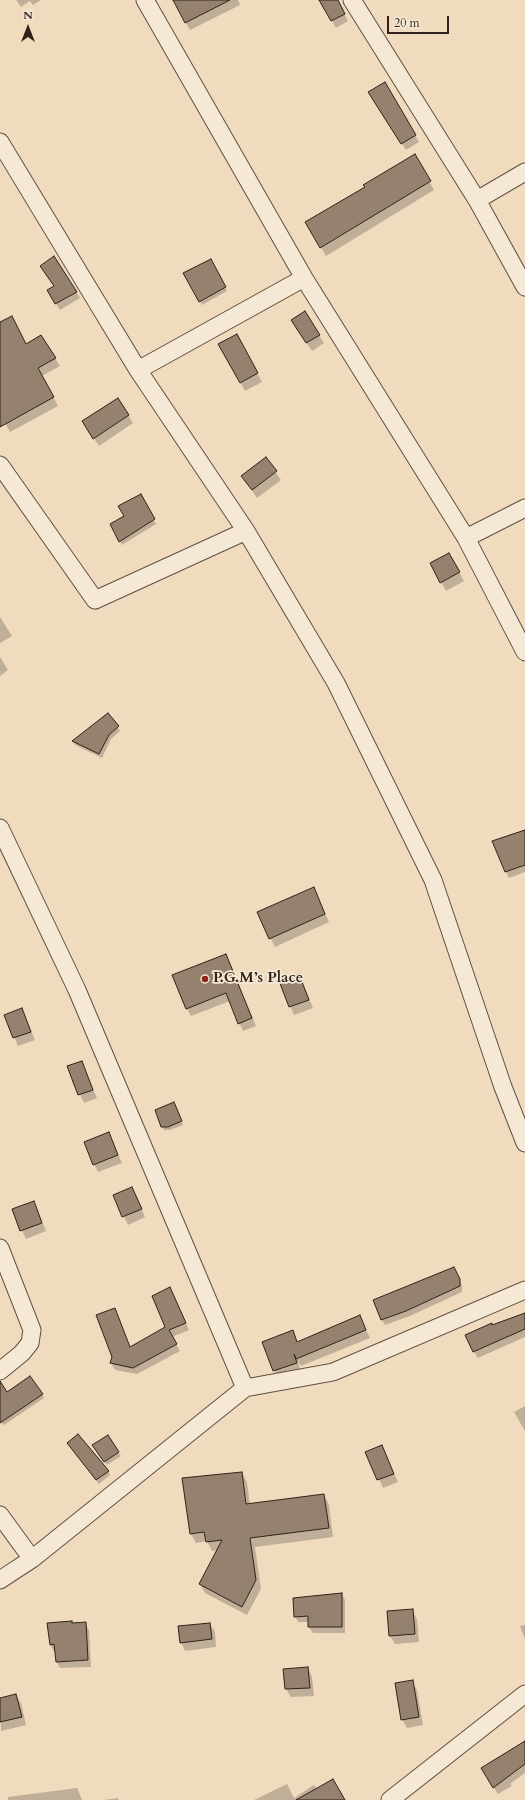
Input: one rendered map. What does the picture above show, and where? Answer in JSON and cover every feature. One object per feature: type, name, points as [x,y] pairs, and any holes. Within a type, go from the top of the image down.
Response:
[{"type":"street","points":[[145,0],[304,278],[466,538],[525,652]]},
{"type":"street","points":[[352,0],[477,200],[525,287]]},
{"type":"street","points":[[0,142],[138,370],[246,531],[336,683],[434,880],[503,1087],[525,1143]]},
{"type":"street","points":[[477,200],[525,172]]},
{"type":"street","points":[[138,370],[304,278]]},
{"type":"street","points":[[0,465],[95,600],[246,531]]},
{"type":"street","points":[[466,538],[525,508]]},
{"type":"street","points":[[0,828],[77,990],[245,1388]]},
{"type":"street","points":[[0,1248],[32,1330],[30,1343],[22,1353],[0,1371]]},
{"type":"street","points":[[0,1580],[32,1559],[245,1388],[333,1372],[525,1290]]},
{"type":"street","points":[[0,1515],[32,1559]]},
{"type":"street","points":[[390,1800],[525,1694]]},
{"type":"building","points":[[173,0],[230,0],[185,23]]},
{"type":"building","points":[[319,0],[338,0],[345,14],[331,21]]},
{"type":"building","points":[[385,82],[416,135],[401,144],[368,92]]},
{"type":"building","points":[[415,154],[431,181],[320,248],[305,222],[365,187],[363,185]]},
{"type":"building","points":[[54,256],[77,292],[55,304],[47,290],[54,286],[40,266]]},
{"type":"building","points":[[211,259],[226,287],[199,302],[183,273]]},
{"type":"building","points":[[305,311],[320,335],[306,343],[291,320]]},
{"type":"building","points":[[12,316],[26,344],[41,335],[56,358],[38,368],[54,397],[0,427],[0,322]]},
{"type":"building","points":[[237,334],[258,373],[240,383],[218,344]]},
{"type":"building","points":[[118,398],[129,415],[93,439],[82,421]]},
{"type":"building","points":[[266,457],[277,471],[252,490],[241,476]]},
{"type":"building","points":[[141,494],[155,519],[119,542],[110,524],[124,516],[118,506]]},
{"type":"building","points":[[449,553],[460,572],[440,583],[430,563]]},
{"type":"building","points":[[108,713],[119,726],[109,735],[99,754],[72,741]]},
{"type":"building","points":[[525,830],[525,865],[505,872],[492,841]]},
{"type":"building","points":[[314,887],[325,914],[269,939],[257,912]]},
{"type":"building","points":[[226,954],[252,1018],[238,1024],[226,993],[186,1009],[172,975]]},
{"type":"building","points":[[299,974],[309,1000],[289,1007],[279,981]]},
{"type":"building","points":[[22,1008],[31,1032],[13,1038],[4,1015]]},
{"type":"building","points":[[82,1061],[93,1090],[78,1095],[67,1066]]},
{"type":"building","points":[[174,1102],[182,1121],[168,1127],[161,1127],[155,1110]]},
{"type":"building","points":[[109,1132],[118,1155],[93,1165],[84,1142]]},
{"type":"building","points":[[132,1187],[142,1209],[122,1217],[113,1195]]},
{"type":"building","points":[[34,1201],[42,1223],[20,1231],[12,1209]]},
{"type":"building","points":[[454,1267],[460,1279],[460,1286],[406,1311],[381,1320],[373,1300]]},
{"type":"building","points":[[170,1287],[186,1323],[169,1330],[177,1344],[133,1368],[110,1363],[112,1357],[96,1315],[115,1308],[130,1347],[165,1327],[152,1296]]},
{"type":"building","points":[[525,1313],[525,1329],[473,1352],[465,1335],[492,1323],[492,1325]]},
{"type":"building","points":[[360,1315],[366,1330],[296,1359],[294,1354],[297,1363],[273,1371],[262,1342],[293,1330],[297,1342]]},
{"type":"building","points":[[30,1376],[43,1394],[0,1423],[0,1381],[7,1392]]},
{"type":"building","points":[[78,1434],[109,1471],[96,1480],[67,1443]]},
{"type":"building","points":[[108,1435],[119,1452],[104,1462],[92,1445]]},
{"type":"building","points":[[382,1445],[394,1474],[377,1480],[365,1452]]},
{"type":"building","points":[[242,1472],[246,1504],[324,1494],[329,1528],[250,1538],[256,1580],[242,1607],[199,1584],[222,1540],[206,1542],[204,1532],[190,1534],[182,1478]]},
{"type":"building","points":[[342,1593],[342,1627],[308,1627],[308,1616],[294,1617],[293,1598]]},
{"type":"building","points":[[413,1609],[415,1634],[389,1636],[387,1611]]},
{"type":"building","points":[[72,1621],[72,1623],[86,1622],[88,1660],[56,1662],[54,1644],[50,1645],[47,1623]]},
{"type":"building","points":[[210,1623],[212,1639],[180,1643],[178,1626]]},
{"type":"building","points":[[308,1667],[310,1688],[285,1689],[283,1669]]},
{"type":"building","points":[[413,1680],[419,1717],[401,1720],[395,1683]]},
{"type":"building","points":[[16,1694],[22,1717],[0,1722],[0,1698]]},
{"type":"building","points":[[525,1741],[525,1764],[493,1788],[481,1768]]},
{"type":"building","points":[[333,1779],[345,1800],[296,1800]]},
{"type":"place","name":"P.G.M’s Place","points":[[205,979]]}]
